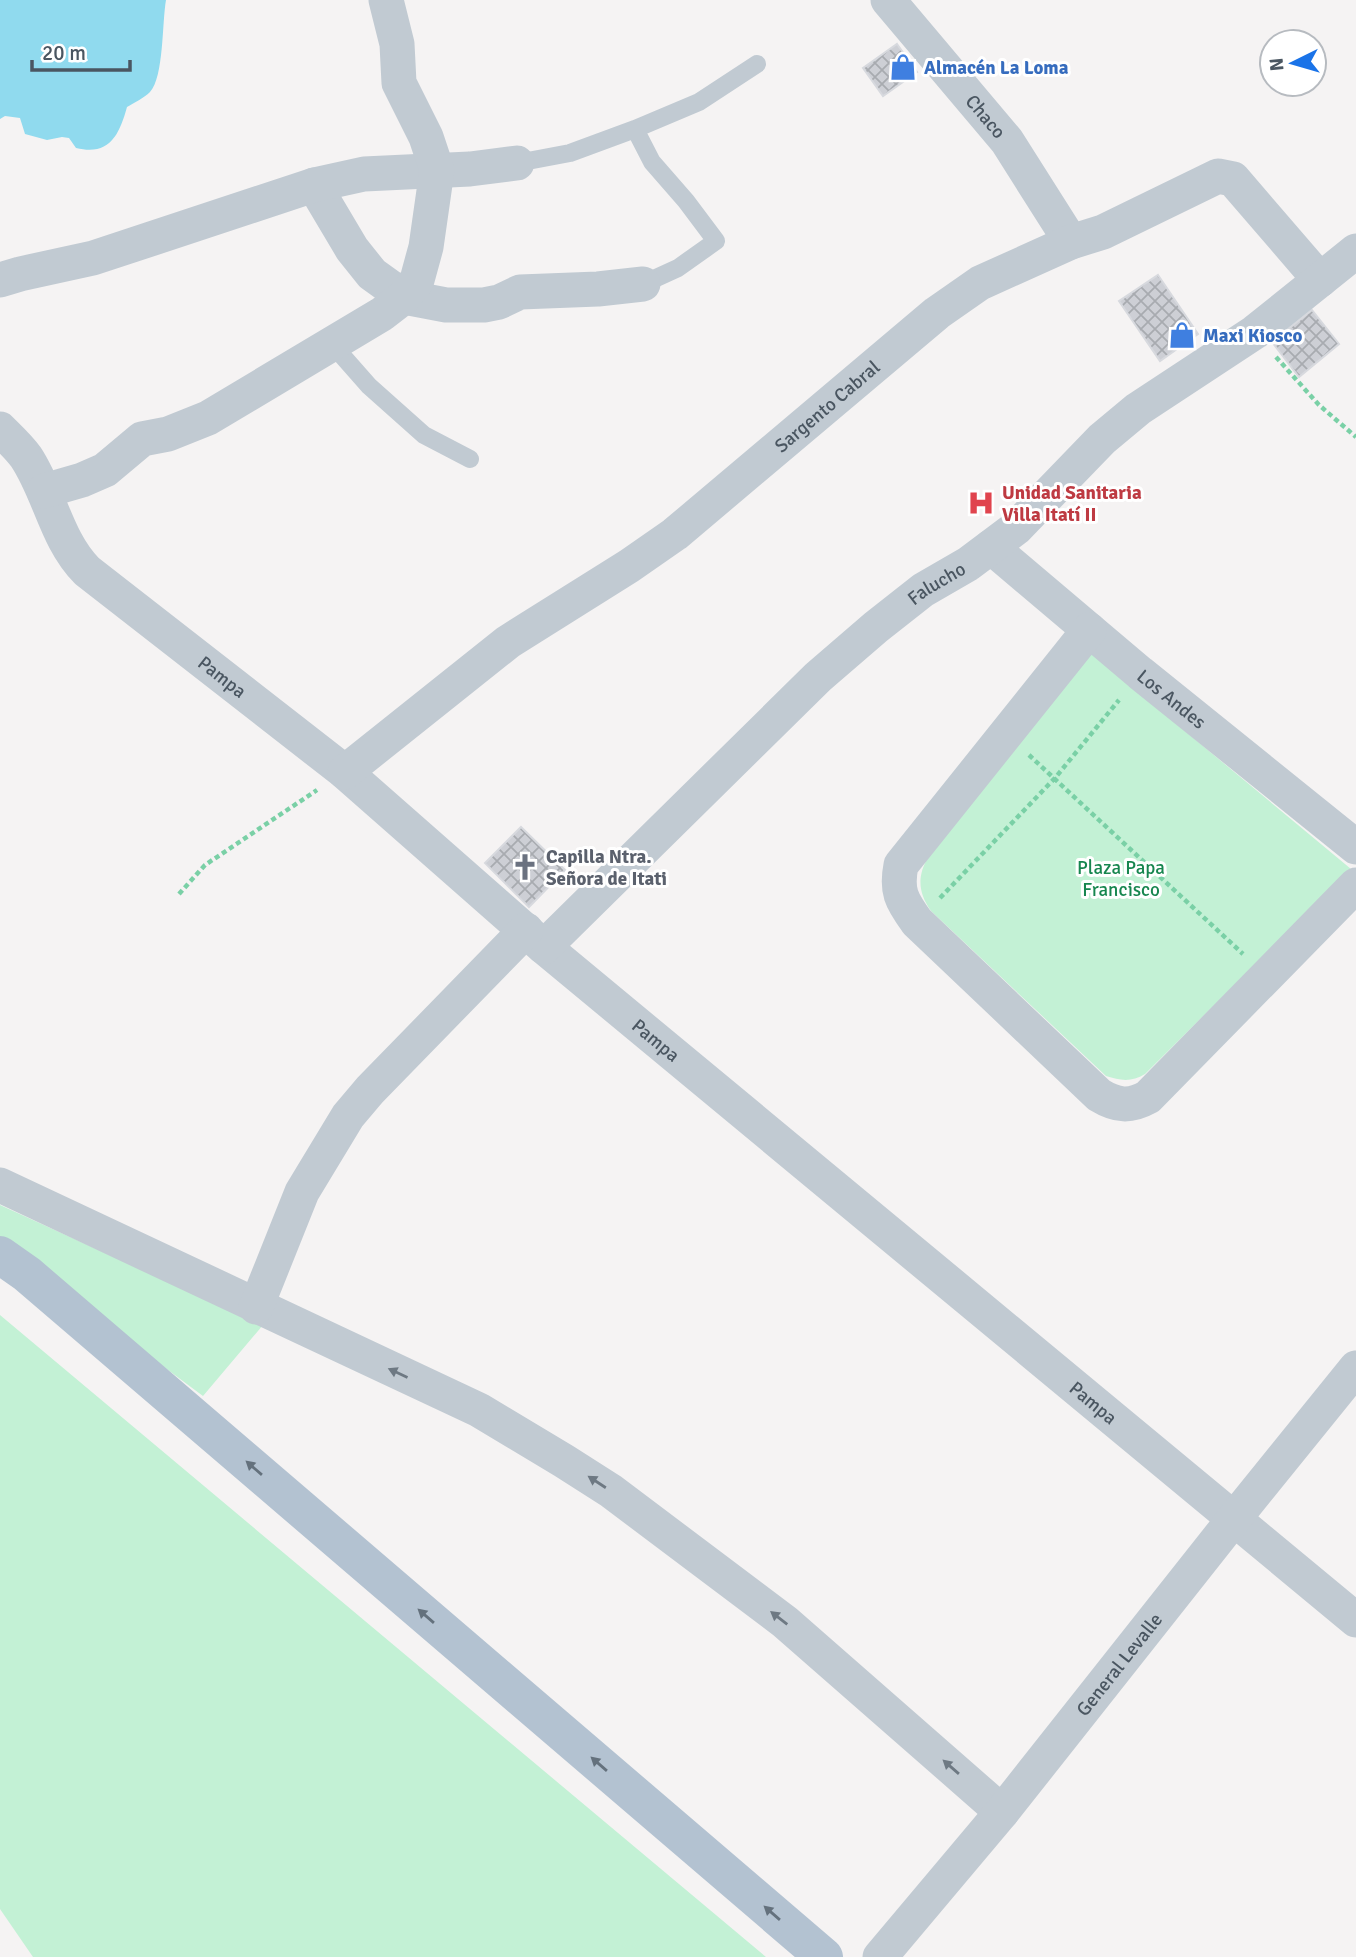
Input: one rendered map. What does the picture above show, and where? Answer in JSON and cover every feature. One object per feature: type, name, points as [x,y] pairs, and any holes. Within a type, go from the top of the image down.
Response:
[{"type":"main road","points":[[0,1255],[27,1274],[824,1957]]},
{"type":"street","points":[[44,491],[105,470],[142,439],[168,434],[208,418],[382,314],[404,297],[417,280],[426,247],[437,170],[426,137],[399,83],[397,44],[386,0]]},
{"type":"street","name":"Chaco","points":[[888,0],[1007,141],[1071,242]]},
{"type":"street","points":[[0,281],[93,258],[314,185],[363,174],[470,169],[517,163]]},
{"type":"street","name":"Sargento Cabral","points":[[345,772],[508,642],[675,534],[937,313],[980,283],[1071,242],[1103,232],[1218,176],[1233,179],[1320,280]]},
{"type":"street","points":[[314,185],[352,249],[372,274],[404,297],[446,305],[484,305],[499,302],[520,292],[643,284]]},
{"type":"street","name":"Falucho","points":[[256,1307],[302,1192],[348,1116],[370,1090],[818,677],[923,590],[1016,528],[1102,439],[1138,409],[1255,332],[1356,251]]},
{"type":"street","name":"Pampa","points":[[0,429],[26,457],[72,556],[87,571],[345,772],[535,939],[1356,1620]]},
{"type":"street","name":"Los Andes","points":[[991,547],[1088,631],[1356,847]]},
{"type":"street","points":[[1088,631],[901,864],[897,883],[902,901],[917,922],[1099,1095],[1124,1105],[1137,1103],[1148,1097],[1356,885]]},
{"type":"street","points":[[0,1185],[479,1410],[611,1491],[785,1622],[1003,1812]]},
{"type":"street","name":"General Levalle","points":[[880,1957],[1003,1812],[1356,1368]]},
{"type":"lane","points":[[517,163],[570,153],[635,129],[699,102],[757,64]]},
{"type":"lane","points":[[635,129],[652,162],[716,241],[678,268],[643,284]]},
{"type":"lane","points":[[332,344],[369,386],[424,435],[470,459]]},
{"type":"path","points":[[1255,332],[1319,405],[1356,436]]},
{"type":"path","points":[[917,922],[1055,778],[1140,673]]},
{"type":"path","points":[[1005,735],[1055,778],[1267,976]]},
{"type":"path","points":[[179,894],[205,865],[345,772]]},
{"type":"green space","name":"Plaza Papa Francisco","points":[[1091,653],[1351,869],[1145,1074],[1122,1080],[1106,1076],[931,911],[920,884],[928,857]]},
{"type":"green space","points":[[0,1205],[263,1325],[203,1396],[0,1245]]},
{"type":"green space","points":[[0,1315],[766,1957],[33,1957],[0,1909]]},
{"type":"water","points":[[0,0],[166,0],[155,85],[148,94],[127,107],[116,135],[105,146],[87,150],[76,148],[69,138],[47,140],[25,134],[20,118],[5,116],[0,119]]},
{"type":"building","points":[[897,44],[917,72],[883,96],[863,68]]},
{"type":"building","points":[[1158,275],[1198,334],[1160,361],[1119,301]]},
{"type":"building","points":[[1312,310],[1339,344],[1299,377],[1272,342]]},
{"type":"building","name":"Capilla Ntra. Señora de Itati","points":[[521,827],[565,870],[529,907],[485,863]]},
{"type":"place","name":"Almacén La Loma","points":[[903,67]]},
{"type":"place","name":"Maxi Kiosco","points":[[1182,335]]},
{"type":"place","name":"Unidad Sanitaria Villa Itatí II","points":[[981,503]]},
{"type":"place","name":"Capilla Ntra. Señora de Itati","points":[[525,867]]}]
